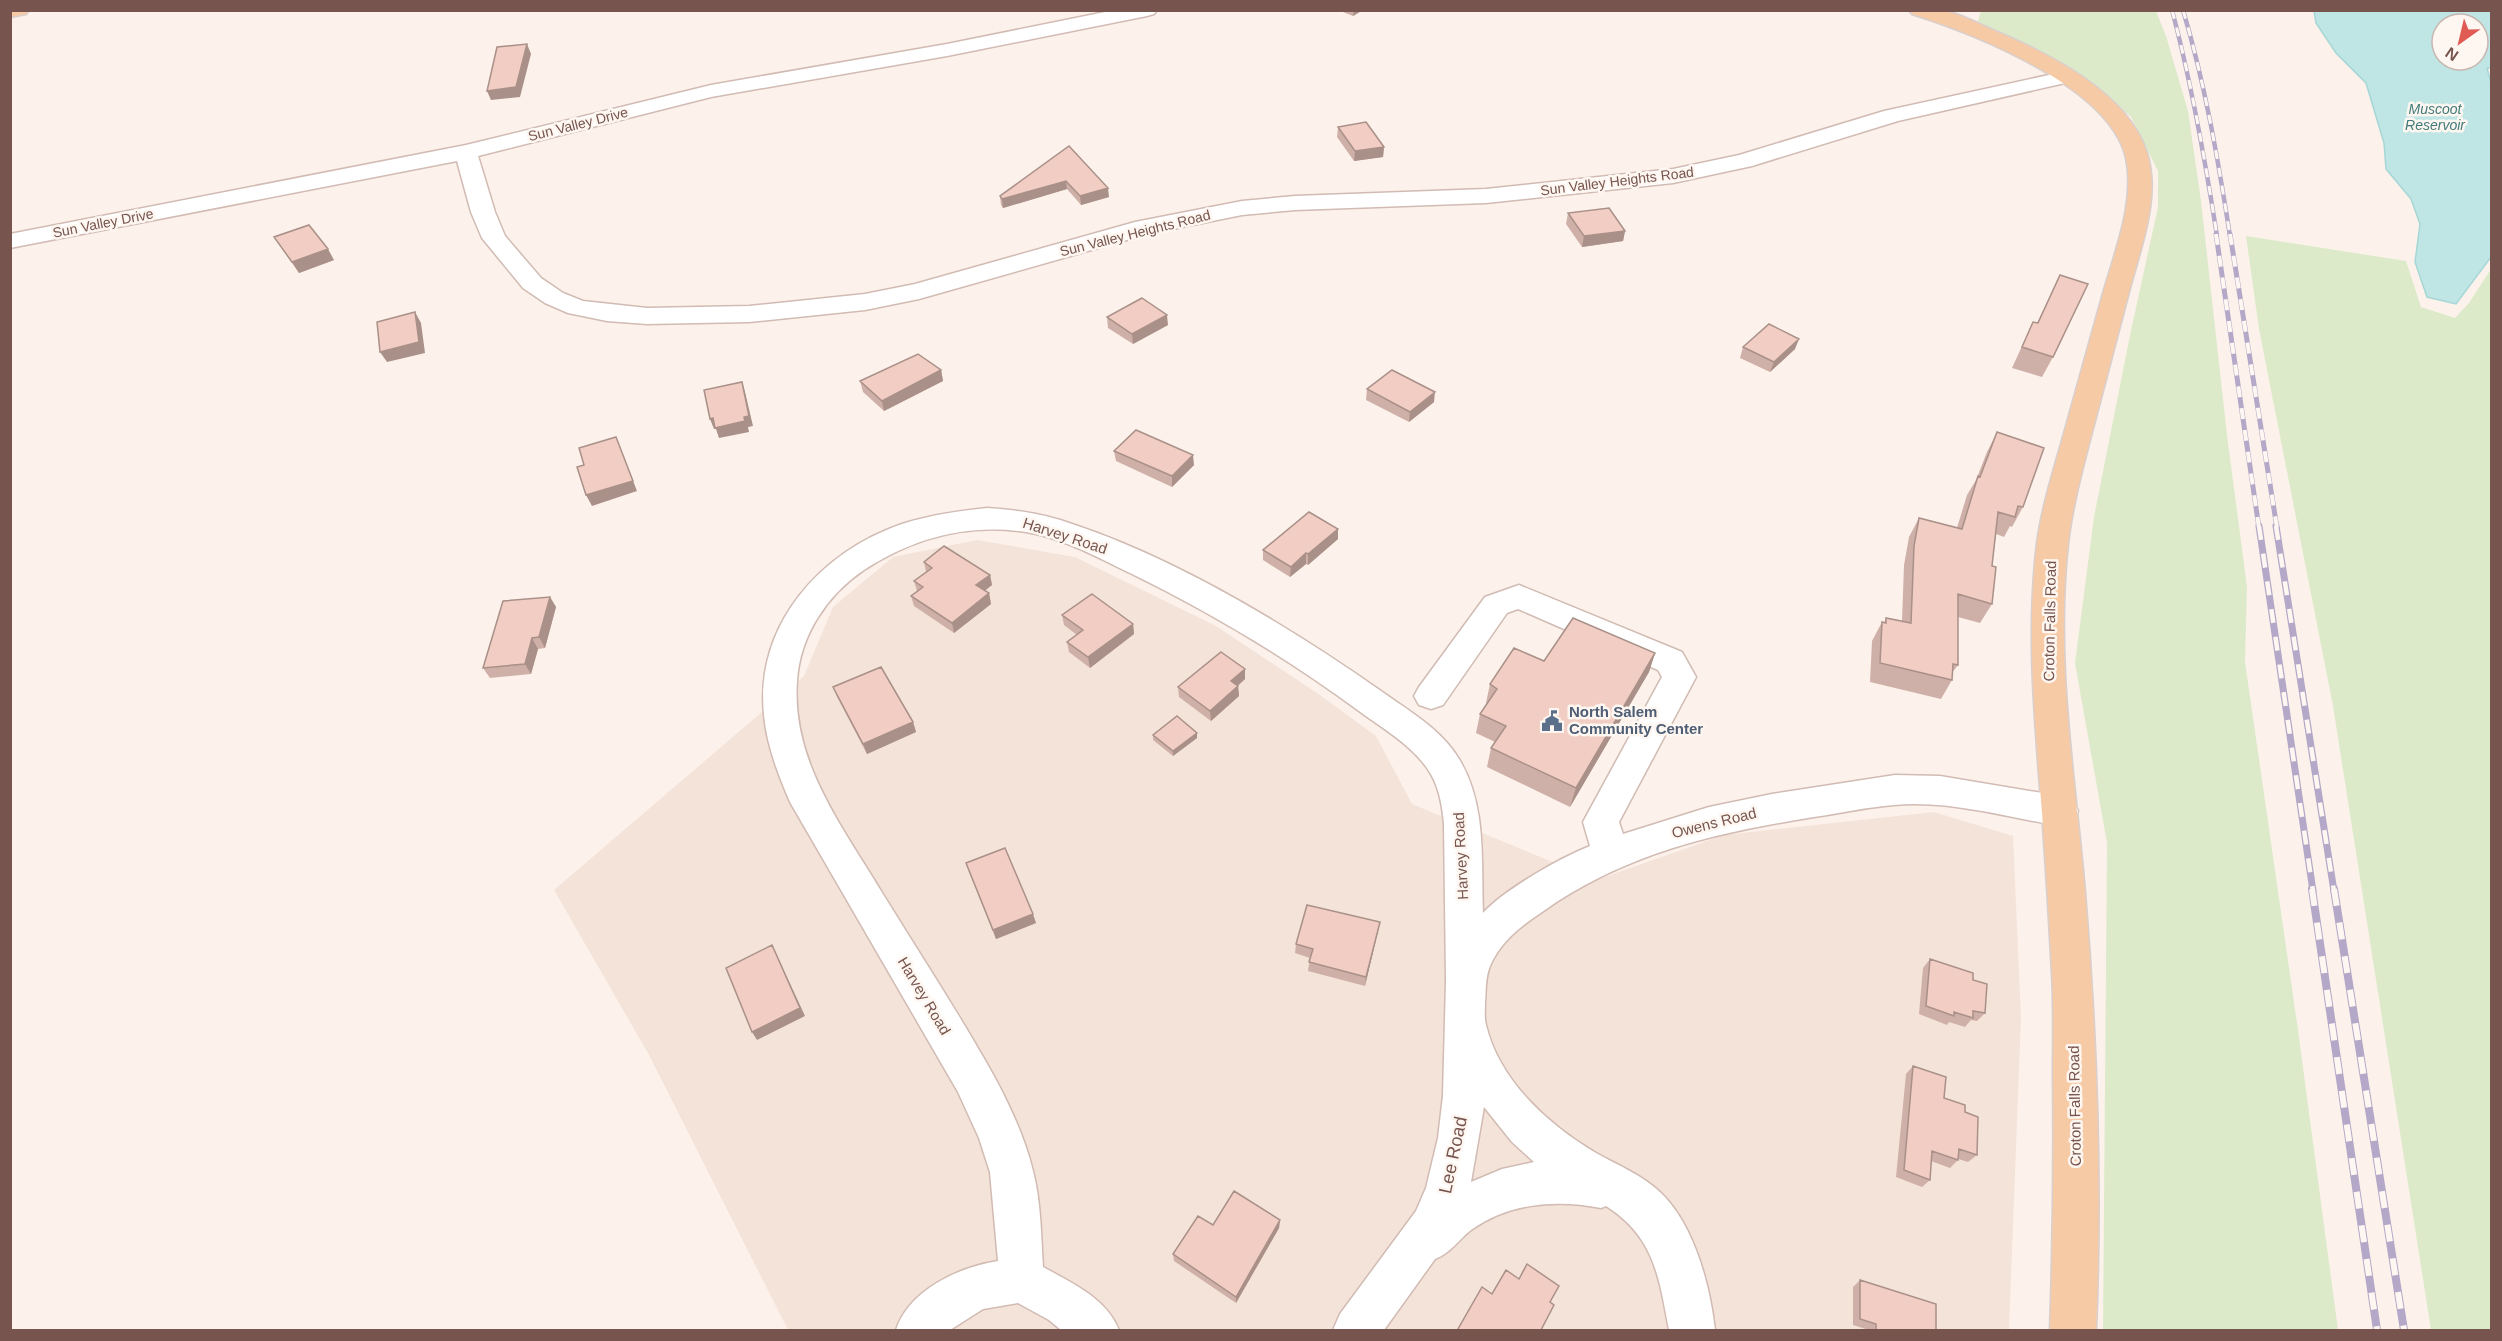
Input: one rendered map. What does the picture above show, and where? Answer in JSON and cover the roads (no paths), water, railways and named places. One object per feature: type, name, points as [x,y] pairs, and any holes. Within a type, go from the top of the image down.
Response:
[{"type":"main road","points":[[10,11],[19,10]]},
{"type":"main road","name":"Croton Falls Road","points":[[1919,10],[1985,35],[2067,77],[2108,108],[2122,125],[2132,142],[2140,177],[2136,218],[2075,441],[2053,540],[2048,593],[2047,652],[2050,715],[2060,811],[2072,977],[2075,1077],[2073,1330]]},
{"type":"street","name":"Sun Valley Drive","points":[[10,241],[466,152],[711,91],[947,50],[1147,10]]},
{"type":"street","name":"Sun Valley Heights Road","points":[[466,152],[483,212],[494,238],[532,283],[554,298],[577,308],[607,313],[647,316],[748,314],[865,302],[919,291],[1144,227],[1232,210],[1295,204],[1486,196],[1673,176],[1744,161],[1871,121],[2014,87],[2067,77]]},
{"type":"street","name":"Harvey Road","points":[[1021,1280],[1018,1218],[1012,1172],[999,1134],[973,1078],[808,802],[792,767],[782,733],[779,698],[783,661],[793,632],[809,604],[830,581],[858,559],[886,543],[920,529],[993,518],[1025,521],[1108,550],[1167,577],[1290,647],[1355,690],[1415,734],[1439,758],[1454,785],[1461,818],[1466,981]]},
{"type":"street","points":[[1431,696],[1496,605],[1519,597],[1670,661],[1679,677],[1601,822],[1611,854]]},
{"type":"street","name":"Owens Road","points":[[1466,1024],[1466,981],[1473,958],[1486,936],[1503,918],[1549,886],[1591,861],[1645,841],[1709,822],[1783,807],[1895,790],[1940,791],[2060,811]]},
{"type":"street","points":[[1466,1024],[1480,1065],[1502,1103],[1535,1137],[1577,1166],[1625,1192],[1654,1218],[1672,1252],[1686,1293],[1692,1330]]},
{"type":"street","name":"Lee Road","points":[[1356,1330],[1432,1227],[1448,1188],[1459,1138],[1464,1096],[1466,1024]]},
{"type":"street","points":[[1408,1262],[1452,1218],[1498,1192],[1546,1181],[1588,1182],[1625,1192]]},
{"type":"street","points":[[919,1330],[938,1310],[976,1287],[1021,1280],[1065,1304],[1096,1330]]},
{"type":"water","name":"Muscoot Reservoir","points":[[2314,11],[2491,11],[2491,68],[2490,12],[2430,12],[2430,72],[2488,72],[2492,86],[2491,257],[2456,304],[2427,297],[2415,262],[2420,224],[2411,199],[2386,169],[2384,143],[2366,83],[2336,53],[2316,23]]},
{"type":"railway","points":[[2172,10],[2198,122],[2217,236]]},
{"type":"railway","points":[[2183,10],[2210,122],[2230,236]]},
{"type":"railway","points":[[2216,234],[2259,528]]},
{"type":"railway","points":[[2230,234],[2277,528]]},
{"type":"railway","points":[[2259,526],[2313,891]]},
{"type":"railway","points":[[2276,526],[2334,891]]},
{"type":"railway","points":[[2312,889],[2377,1330]]},
{"type":"railway","points":[[2334,889],[2404,1330]]},
{"type":"place","name":"North Salem Community Center","points":[[1552,721]]}]
